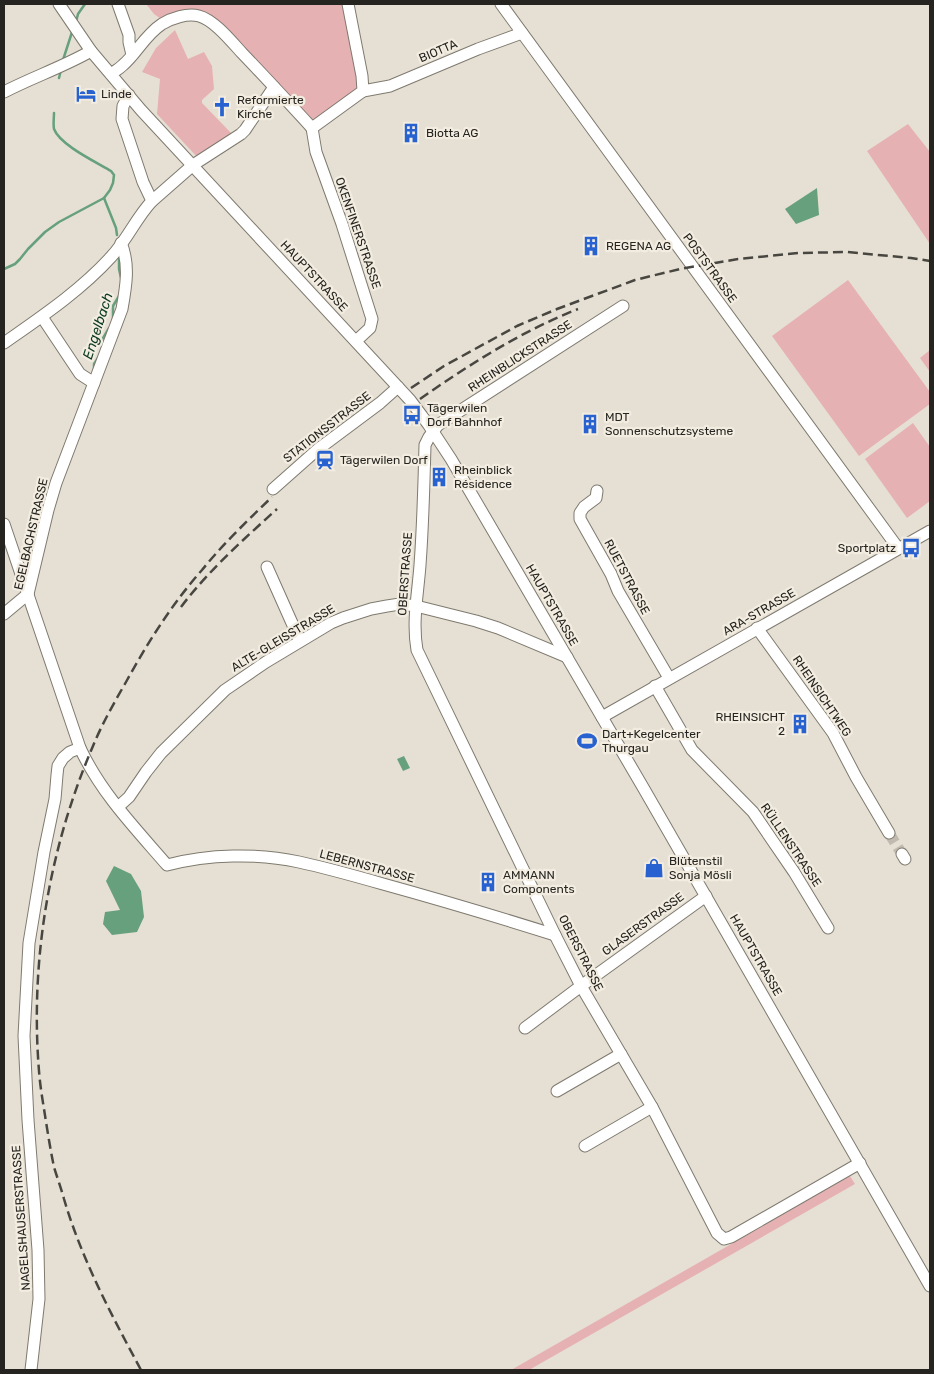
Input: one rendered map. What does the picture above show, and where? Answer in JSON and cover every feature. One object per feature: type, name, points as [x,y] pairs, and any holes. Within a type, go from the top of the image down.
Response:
[{"type":"street","name":"HAUPTSTRASSE","points":[[59,4],[91,51],[110,74],[410,400],[433,432],[602,717],[930,1286]]},
{"type":"street","points":[[118,4],[130,35],[129,42],[132,55]]},
{"type":"street","points":[[110,74],[124,65],[149,34],[161,24],[181,16],[198,16],[214,25],[312,128],[363,91],[362,76],[348,4]]},
{"type":"street","name":"POSTSTRASSE","points":[[501,4],[898,548]]},
{"type":"street","name":"BIOTTA","points":[[363,91],[390,86],[478,49],[522,33]]},
{"type":"street","points":[[4,92],[22,82],[61,67],[91,51]]},
{"type":"street","points":[[4,343],[42,317],[99,270],[113,255],[143,210],[193,166],[241,134],[274,87]]},
{"type":"street","points":[[129,95],[123,106],[122,119],[143,182],[152,201]]},
{"type":"street","name":"OKENFINERSTRASSE","points":[[312,128],[316,152],[342,224],[372,319],[370,328],[356,341]]},
{"type":"street","name":"EGELBACHSTRASSE","points":[[121,243],[125,252],[126,283],[122,309],[56,483],[28,594],[80,748],[96,778],[118,808],[167,865]]},
{"type":"street","name":"RHEINBLICKSTRASSE","points":[[433,432],[438,425],[623,306]]},
{"type":"street","points":[[42,317],[80,374],[94,383]]},
{"type":"street","name":"STATIONSSTRASSE","points":[[273,489],[317,450],[384,400],[398,387]]},
{"type":"street","name":"OBERSTRASSE","points":[[433,432],[425,445],[415,630],[416,644],[420,656],[581,986],[652,1108],[717,1232],[724,1239],[731,1237],[860,1163]]},
{"type":"street","name":"RUETSTRASSE","points":[[597,491],[596,498],[580,512],[580,519],[611,574],[618,591],[669,678]]},
{"type":"street","points":[[4,524],[28,594],[4,614]]},
{"type":"street","name":"ARA-STRASSE","points":[[602,717],[930,531]]},
{"type":"street","points":[[268,567],[300,641]]},
{"type":"street","name":"ALTE-GLEISSTRASSE","points":[[118,808],[129,797],[161,753],[225,690],[252,671],[331,623],[356,614],[400,604],[416,606],[498,628],[567,657]]},
{"type":"street","name":"RHEINSICHTWEG","points":[[757,628],[833,733],[889,833]]},
{"type":"street","name":"RÜLLENSTRASSE","points":[[655,686],[692,750],[753,812],[794,872],[828,928]]},
{"type":"street","name":"NAGELSHAUSERSTRASSE","points":[[31,1370],[39,1299],[38,1250],[24,1036],[29,943],[55,799],[58,766],[70,752],[80,748]]},
{"type":"street","name":"LEBERNSTRASSE","points":[[167,865],[186,860],[238,856],[268,857],[298,862],[402,889],[555,935]]},
{"type":"street","name":"GLASERSTRASSE","points":[[525,1028],[706,896]]},
{"type":"street","points":[[557,1091],[621,1054]]},
{"type":"street","points":[[585,1146],[652,1108]]},
{"type":"shaded area","points":[[146,4],[348,4],[363,91],[312,128],[218,21],[161,19]]},
{"type":"shaded area","points":[[175,30],[188,59],[204,52],[212,66],[214,89],[202,100],[202,103],[233,135],[199,159],[157,114],[160,79],[142,72],[156,48]]},
{"type":"shaded area","points":[[908,124],[930,152],[930,244],[867,151]]},
{"type":"shaded area","points":[[817,188],[819,215],[796,224],[785,209]]},
{"type":"shaded area","points":[[848,280],[930,392],[930,404],[859,456],[772,336]]},
{"type":"shaded area","points":[[930,350],[930,372],[920,358]]},
{"type":"shaded area","points":[[913,423],[930,447],[930,501],[907,518],[865,459]]},
{"type":"shaded area","points":[[404,756],[410,768],[403,771],[397,759]]},
{"type":"shaded area","points":[[114,866],[131,874],[141,891],[144,917],[137,932],[112,935],[103,924],[105,912],[120,910],[106,881]]},
{"type":"shaded area","points":[[850,1176],[855,1184],[529,1370],[511,1370]]},
{"type":"waterway","points":[[76,22],[78,14],[85,4]]},
{"type":"waterway","points":[[63,60],[73,29]]},
{"type":"waterway","points":[[59,78],[61,70]]},
{"type":"waterway","name":"Engelbach","points":[[4,269],[15,264],[45,232],[59,222],[104,198],[113,183],[114,175],[111,171],[79,153],[63,141],[54,129],[54,113]]},
{"type":"waterway","name":"Engelbach","points":[[104,198],[117,235]]},
{"type":"waterway","name":"Engelbach","points":[[119,257],[121,278]]},
{"type":"waterway","name":"Engelbach","points":[[113,319],[113,306],[119,296]]},
{"type":"waterway","name":"Engelbach","points":[[102,348],[102,340],[109,328]]},
{"type":"waterway","name":"Engelbach","points":[[94,371],[94,364],[98,358]]},
{"type":"tunnel","points":[[889,833],[902,854]]},
{"type":"railway","points":[[411,388],[444,366],[517,326],[635,280],[680,269],[738,259],[799,253],[847,252],[930,261]]},
{"type":"railway","points":[[420,399],[497,349],[537,327],[578,309]]},
{"type":"railway","points":[[141,1370],[88,1265],[71,1222],[54,1167],[40,1086],[37,1030],[37,988],[46,906],[54,865],[78,785],[97,738],[134,667],[191,583],[218,551],[272,497]]},
{"type":"railway","points":[[181,607],[215,568],[277,509]]},
{"type":"place","name":"Linde","points":[[86,94]]},
{"type":"place","name":"Reformierte Kirche","points":[[222,107]]},
{"type":"place","name":"Biotta AG","points":[[411,133]]},
{"type":"place","name":"REGENA AG","points":[[591,246]]},
{"type":"place","name":"Tägerwilen Dorf Bahnhof","points":[[412,415]]},
{"type":"place","name":"MDT Sonnenschutzsysteme","points":[[590,424]]},
{"type":"place","name":"Tägerwilen Dorf","points":[[325,460]]},
{"type":"place","name":"Rheinblick Résidence","points":[[439,477]]},
{"type":"place","name":"Sportplatz","points":[[911,548]]},
{"type":"place","name":"RHEINSICHT 2","points":[[800,724]]},
{"type":"place","name":"Dart+Kegelcenter Thurgau","points":[[587,741]]},
{"type":"place","name":"Blütenstil Sonja Mösli","points":[[654,868]]},
{"type":"place","name":"AMMANN Components","points":[[488,882]]}]
